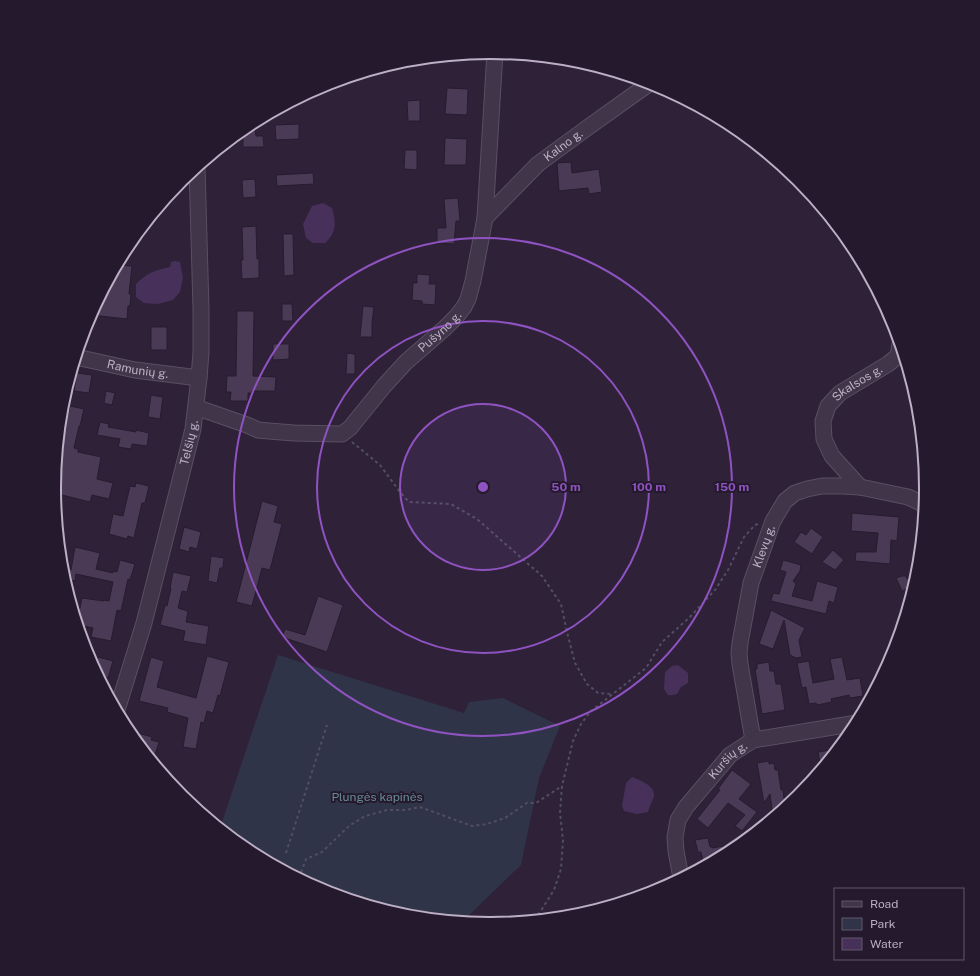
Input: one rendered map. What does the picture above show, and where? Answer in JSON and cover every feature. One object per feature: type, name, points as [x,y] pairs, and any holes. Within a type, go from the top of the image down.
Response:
[{"type":"street","name":"Pušyno g.","points":[[342,434],[350,428],[384,386],[406,362],[456,317],[468,299],[485,218],[495,59]]},
{"type":"street","name":"Kalno g.","points":[[485,218],[538,164],[643,88]]},
{"type":"street","name":"Telšių g.","points":[[118,703],[144,623],[193,429],[201,352],[197,175]]},
{"type":"street","name":"Skalsos g.","points":[[860,488],[832,456],[824,439],[823,421],[828,406],[840,393],[888,364],[898,356]]},
{"type":"street","name":"Ramunių g.","points":[[82,358],[135,370],[199,378]]},
{"type":"street","points":[[196,408],[258,430],[294,433],[342,434]]},
{"type":"street","name":"Klevų g.","points":[[753,740],[739,653],[751,583],[773,521],[785,501],[795,493],[807,489],[822,486],[843,486],[908,498],[918,502]]},
{"type":"street","name":"Kuršių g.","points":[[680,873],[675,837],[678,820],[686,807],[730,755],[753,740],[848,724]]},
{"type":"path","points":[[342,434],[380,466],[409,502],[452,504],[477,518],[542,576],[561,604],[574,663],[587,684],[598,693],[612,694]]},
{"type":"path","points":[[539,914],[554,890],[561,870],[563,840],[560,813],[562,786],[573,741],[581,724],[591,711],[646,668],[662,642],[689,618],[715,590],[728,570],[744,537],[755,525],[773,521]]},
{"type":"path","points":[[286,853],[327,725]]},
{"type":"path","points":[[301,873],[306,859],[322,852],[349,826],[365,816],[387,810],[406,810],[420,807],[472,826],[487,824],[505,818],[527,803],[536,803],[562,786]]},
{"type":"green space","name":"Plungės kapinės","points":[[278,655],[464,713],[469,702],[503,698],[560,726],[539,778],[521,865],[468,916],[406,909],[352,894],[300,873],[275,860],[222,822]]},
{"type":"water","points":[[323,203],[332,208],[335,223],[334,231],[325,243],[313,243],[306,238],[303,224],[312,206]]},
{"type":"water","points":[[171,262],[180,262],[183,278],[180,292],[173,300],[158,304],[144,303],[136,297],[136,284],[140,280],[152,272],[170,267]]},
{"type":"water","points":[[678,665],[688,673],[688,683],[681,687],[677,694],[668,695],[664,689],[665,672],[672,666]]},
{"type":"water","points":[[632,777],[647,784],[653,790],[654,797],[648,812],[637,814],[624,811],[622,806],[626,783]]},
{"type":"building","points":[[447,88],[468,89],[467,115],[445,114]]},
{"type":"building","points":[[420,100],[420,121],[408,121],[407,101]]},
{"type":"building","points":[[299,124],[299,139],[276,140],[275,125]]},
{"type":"building","points":[[255,129],[256,136],[263,136],[264,147],[243,147],[243,138]]},
{"type":"building","points":[[445,138],[467,139],[466,165],[444,165]]},
{"type":"building","points":[[405,150],[417,150],[417,170],[404,169]]},
{"type":"building","points":[[571,162],[572,173],[599,169],[602,192],[589,194],[588,188],[559,191],[557,163]]},
{"type":"building","points":[[313,173],[314,184],[277,186],[276,175]]},
{"type":"building","points":[[255,179],[256,197],[243,198],[242,180]]},
{"type":"building","points":[[458,198],[460,221],[456,221],[454,244],[437,243],[437,228],[446,228],[444,199]]},
{"type":"building","points":[[256,226],[259,278],[242,279],[242,227]]},
{"type":"building","points":[[283,234],[293,234],[294,275],[284,276]]},
{"type":"building","points":[[123,265],[132,266],[129,294],[131,294],[130,306],[128,306],[127,319],[98,316],[105,298]]},
{"type":"building","points":[[417,274],[430,275],[429,284],[436,284],[435,305],[422,304],[422,301],[412,300],[413,283],[417,283]]},
{"type":"building","points":[[282,304],[292,304],[293,321],[282,321]]},
{"type":"building","points":[[363,306],[374,307],[372,337],[360,337]]},
{"type":"building","points":[[237,311],[254,311],[253,376],[276,377],[275,391],[252,391],[252,393],[248,393],[248,401],[230,401],[231,392],[226,392],[227,376],[236,376]]},
{"type":"building","points":[[151,327],[167,327],[167,350],[151,350]]},
{"type":"building","points":[[273,344],[289,344],[289,359],[273,360]]},
{"type":"building","points":[[347,353],[355,354],[355,374],[346,374]]},
{"type":"building","points":[[77,373],[92,375],[89,393],[74,391]]},
{"type":"building","points":[[106,391],[115,393],[112,405],[104,403]]},
{"type":"building","points":[[151,395],[163,397],[160,419],[148,417]]},
{"type":"building","points":[[70,406],[84,409],[74,448],[78,449],[78,452],[101,457],[97,479],[113,483],[109,499],[92,495],[90,502],[62,495],[61,498],[62,460]]},
{"type":"building","points":[[100,422],[109,424],[108,427],[149,433],[147,446],[132,444],[131,449],[118,447],[120,439],[97,435]]},
{"type":"building","points":[[136,483],[149,486],[145,503],[142,503],[134,538],[128,536],[127,539],[109,534],[113,514],[123,516],[130,486],[135,487]]},
{"type":"building","points":[[262,501],[278,506],[274,522],[282,524],[270,570],[262,568],[252,606],[236,602]]},
{"type":"building","points":[[852,513],[899,517],[897,541],[891,540],[890,564],[855,561],[856,552],[876,552],[878,533],[851,531]]},
{"type":"building","points":[[184,527],[201,532],[197,549],[190,547],[189,552],[179,549]]},
{"type":"building","points":[[811,528],[823,537],[812,554],[794,542],[801,532],[806,535]]},
{"type":"building","points":[[75,547],[100,553],[96,569],[113,573],[113,571],[117,572],[120,560],[135,564],[130,580],[128,579],[121,611],[117,610],[111,641],[91,637],[93,628],[84,626],[79,610],[82,598],[109,601],[113,582],[76,574],[75,581],[71,580],[69,569],[71,570]]},
{"type":"building","points":[[833,550],[844,560],[835,570],[822,562]]},
{"type":"building","points":[[211,556],[224,558],[223,568],[220,568],[217,583],[208,581]]},
{"type":"building","points":[[783,560],[801,565],[800,571],[793,581],[796,584],[792,596],[812,601],[817,581],[838,587],[834,603],[829,601],[826,614],[771,601],[773,593],[779,594],[786,572],[780,570]]},
{"type":"building","points":[[173,572],[191,576],[187,592],[182,591],[178,608],[188,611],[186,622],[209,626],[206,645],[183,641],[185,631],[160,625],[165,605],[167,606]]},
{"type":"building","points":[[906,576],[907,579],[909,578],[907,589],[902,591],[896,578]]},
{"type":"building","points":[[318,596],[343,605],[327,652],[282,637],[285,629],[305,635]]},
{"type":"building","points":[[771,610],[805,628],[799,640],[802,657],[796,658],[790,655],[784,620],[773,649],[759,644]]},
{"type":"building","points":[[207,656],[229,662],[220,696],[218,695],[213,713],[207,711],[204,723],[201,722],[196,749],[183,747],[188,718],[167,712],[168,708],[139,701],[151,657],[164,661],[157,687],[196,698]]},
{"type":"building","points":[[98,657],[113,661],[108,678],[105,677],[97,659]]},
{"type":"building","points":[[842,657],[847,680],[860,678],[863,696],[850,698],[849,695],[831,699],[832,702],[817,705],[816,703],[809,704],[806,687],[802,688],[797,663],[809,661],[813,683],[834,679],[830,659]]},
{"type":"building","points":[[769,662],[770,671],[774,671],[776,684],[781,684],[785,710],[762,714],[755,669],[757,669],[757,664]]},
{"type":"building","points":[[138,733],[152,737],[151,740],[159,742],[155,755]]},
{"type":"building","points":[[829,750],[820,762],[818,752]]},
{"type":"building","points":[[769,761],[769,764],[774,763],[775,770],[778,770],[784,800],[772,812],[770,794],[764,803],[757,763]]},
{"type":"building","points":[[732,770],[751,784],[739,799],[757,812],[742,831],[735,826],[745,815],[728,803],[708,828],[697,819],[720,790],[718,789]]},
{"type":"building","points":[[708,838],[710,847],[712,848],[727,845],[703,860],[701,852],[698,852],[695,840]]}]
